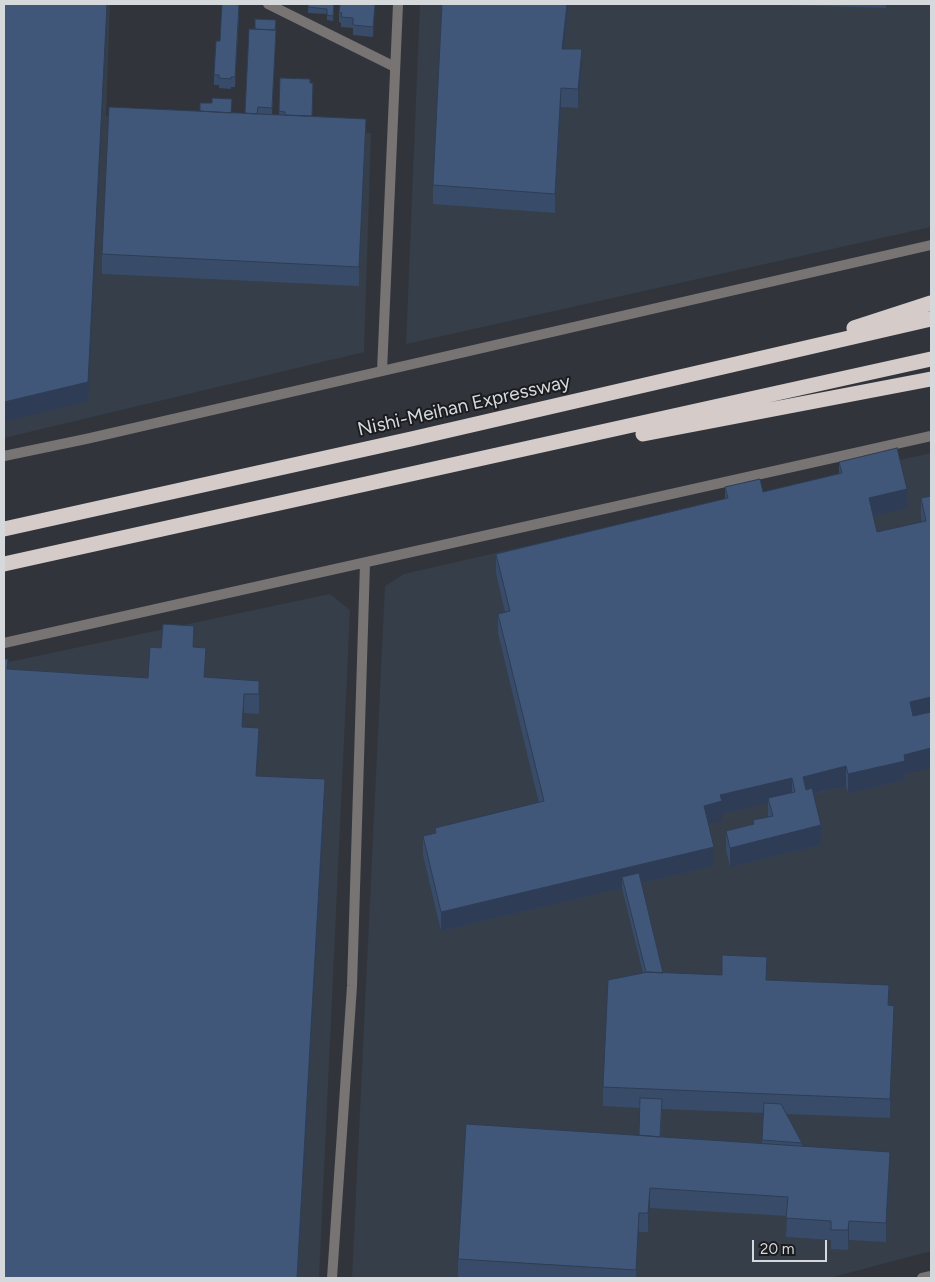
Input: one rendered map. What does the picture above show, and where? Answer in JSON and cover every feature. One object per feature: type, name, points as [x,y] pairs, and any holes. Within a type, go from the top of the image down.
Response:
[{"type":"highway","points":[[745,363],[931,303]]},
{"type":"highway","name":"Nishi-Meihan Expressway","points":[[4,529],[745,363],[931,319]]},
{"type":"highway","points":[[4,564],[931,359]]},
{"type":"highway","points":[[423,472],[493,463],[931,379]]},
{"type":"street","points":[[268,4],[395,66]]},
{"type":"street","points":[[382,371],[398,4]]},
{"type":"street","points":[[4,456],[931,245]]},
{"type":"street","points":[[4,643],[931,436]]},
{"type":"street","points":[[332,1278],[352,986],[365,563]]},
{"type":"street","points":[[922,1278],[931,1276]]},
{"type":"shaded area","points":[[4,4],[110,4],[106,116],[371,133],[364,352],[4,438]]},
{"type":"shaded area","points":[[420,4],[931,4],[931,227],[406,344]]},
{"type":"shaded area","points":[[931,453],[931,1251],[829,1278],[352,1278],[385,586],[404,574]]},
{"type":"shaded area","points":[[330,594],[350,610],[319,1278],[4,1278],[4,663]]},
{"type":"building","points":[[4,4],[107,4],[88,382],[4,402]]},
{"type":"building","points":[[222,4],[239,4],[235,77],[231,77],[231,79],[219,78],[219,75],[214,75],[216,41],[220,41]]},
{"type":"building","points":[[308,4],[334,4],[333,16],[327,15],[327,9],[308,7]]},
{"type":"building","points":[[340,4],[375,4],[373,27],[353,25],[353,18],[341,17],[342,13],[339,12]]},
{"type":"building","points":[[442,4],[567,4],[562,49],[582,49],[578,89],[561,88],[555,194],[433,185]]},
{"type":"building","points":[[255,19],[276,20],[275,30],[255,29]]},
{"type":"building","points":[[249,29],[276,30],[272,108],[258,107],[257,114],[245,113]]},
{"type":"building","points":[[280,78],[310,79],[310,83],[313,83],[312,116],[285,115],[285,112],[279,111]]},
{"type":"building","points":[[212,98],[232,99],[231,113],[200,111],[200,103],[212,103]]},
{"type":"building","points":[[109,107],[366,119],[359,267],[102,254]]},
{"type":"building","points":[[897,448],[907,489],[869,498],[877,532],[926,521],[921,498],[931,496],[931,697],[910,702],[913,716],[931,712],[931,748],[904,755],[905,761],[848,774],[846,766],[803,777],[806,790],[812,788],[821,825],[730,848],[726,831],[754,824],[753,820],[773,816],[768,798],[795,792],[792,778],[720,795],[722,801],[704,806],[714,847],[441,912],[423,836],[436,833],[435,828],[544,801],[498,614],[510,611],[496,554],[728,498],[725,487],[760,479],[763,492],[842,473],[839,462]]},
{"type":"building","points":[[163,624],[194,626],[193,647],[206,648],[204,677],[259,681],[259,694],[244,694],[242,727],[259,728],[256,776],[325,779],[297,1278],[4,1278],[4,659],[8,659],[7,669],[148,678],[150,647],[161,648]]},
{"type":"building","points":[[639,873],[663,973],[646,972],[622,877]]},
{"type":"building","points":[[722,955],[767,957],[766,980],[889,985],[888,1005],[894,1006],[890,1099],[603,1087],[608,980],[648,972],[722,975]]},
{"type":"building","points":[[640,1098],[662,1099],[660,1137],[639,1135]]},
{"type":"building","points":[[764,1103],[781,1104],[802,1143],[762,1140]]},
{"type":"building","points":[[466,1124],[890,1152],[886,1223],[849,1221],[848,1230],[831,1230],[831,1221],[786,1218],[788,1197],[650,1188],[648,1213],[639,1213],[636,1270],[458,1259]]}]
